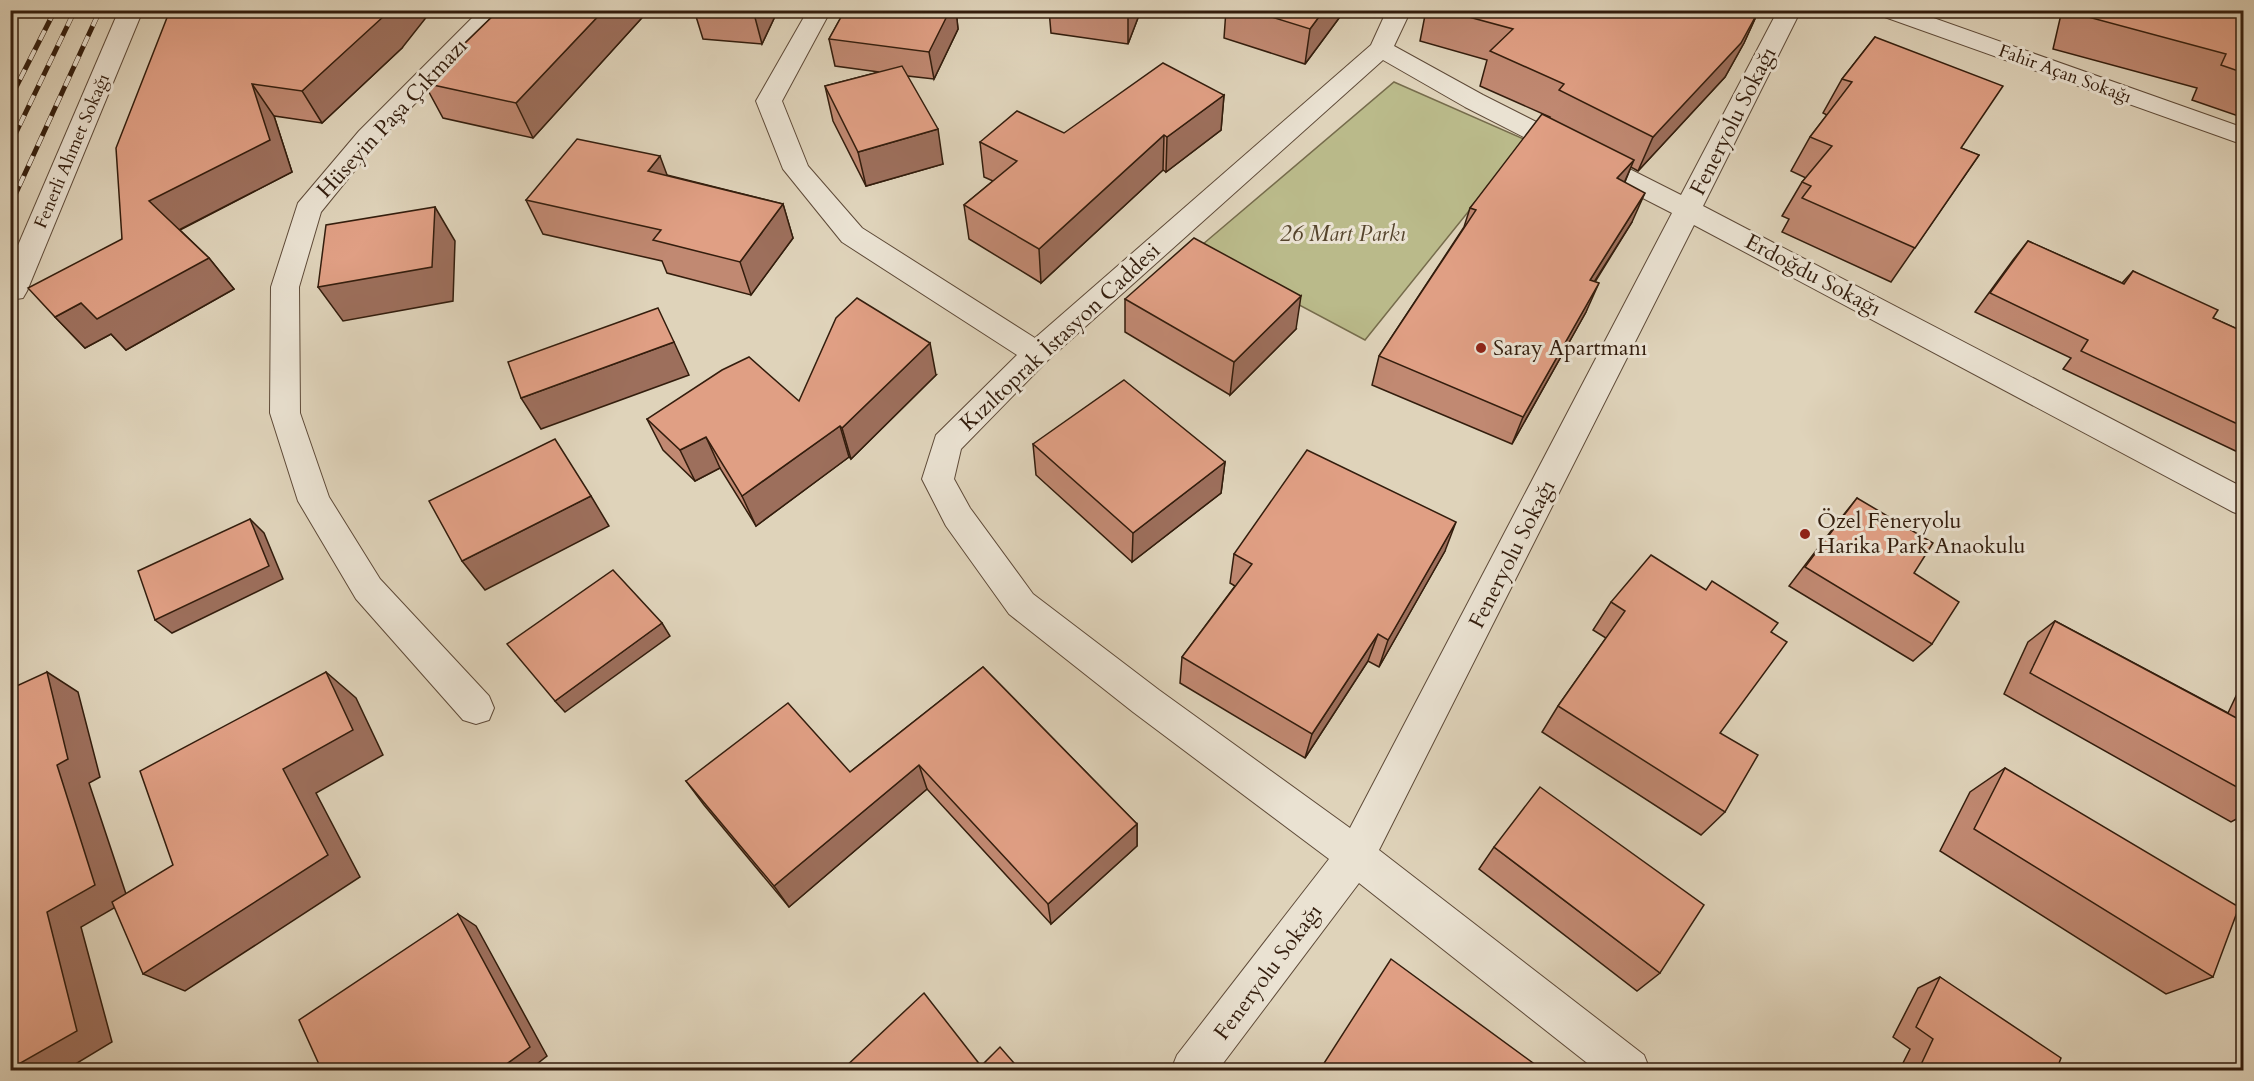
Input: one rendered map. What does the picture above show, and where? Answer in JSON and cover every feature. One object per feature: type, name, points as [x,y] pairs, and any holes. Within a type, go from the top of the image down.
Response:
[{"type":"street","name":"Fenerli Ahmet Sokağı","points":[[13,291],[131,10]]},
{"type":"street","name":"Hüseyin Paşa Çıkmazı","points":[[476,708],[368,589],[314,501],[285,413],[285,287],[308,209],[368,137],[494,10]]},
{"type":"street","points":[[820,10],[769,101],[796,169],[852,235],[1037,353]]},
{"type":"street","name":"Kızıltoprak İstasyon Caddesi","points":[[1399,10],[1381,49],[1209,198],[1037,353],[947,444],[938,479],[958,517],[1021,604],[1146,701],[1356,856],[1629,1071]]},
{"type":"street","name":"Feneryolu Sokağı","points":[[1192,1071],[1356,856],[1790,10]]},
{"type":"street","name":"Fahir Açan Sokağı","points":[[1887,10],[2244,137]]},
{"type":"street","name":"Erdoğdu Sokağı","points":[[1381,49],[1474,101],[1688,210],[2244,502]]},
{"type":"green space","name":"26 Mart Parkı","points":[[1394,82],[1526,140],[1365,340],[1196,250]]},
{"type":"building","points":[[170,10],[389,10],[302,91],[252,84],[270,140],[149,201],[209,258],[97,319],[81,303],[55,317],[28,288],[122,239],[116,148]]},
{"type":"building","points":[[499,10],[604,10],[516,103],[424,83]]},
{"type":"building","points":[[845,10],[950,10],[929,52],[829,39]]},
{"type":"building","points":[[1249,10],[1324,10],[1310,29]]},
{"type":"building","points":[[1443,10],[1759,10],[1741,43],[1653,137],[1559,90],[1564,84],[1490,51],[1513,29]]},
{"type":"building","points":[[2078,10],[2244,10],[2244,73],[2221,65],[2226,54],[2077,14]]},
{"type":"building","points":[[1875,37],[2003,86],[1961,148],[1979,155],[1915,248],[1802,198],[1811,186],[1802,182],[1832,146],[1810,137],[1852,82],[1842,79]]},
{"type":"building","points":[[1163,63],[1224,95],[1167,137],[1164,135],[1039,249],[964,205],[1017,161],[980,142],[1017,111],[1064,133]]},
{"type":"building","points":[[902,66],[938,129],[858,152],[825,86]]},
{"type":"building","points":[[1542,114],[1634,160],[1617,178],[1645,193],[1590,280],[1599,283],[1523,417],[1379,356],[1476,210],[1470,208]]},
{"type":"building","points":[[577,139],[660,156],[648,171],[783,204],[740,262],[653,240],[661,230],[526,200]]},
{"type":"building","points":[[435,207],[432,267],[318,287],[326,225]]},
{"type":"building","points":[[1194,238],[1301,296],[1234,362],[1125,299]]},
{"type":"building","points":[[2028,241],[2124,284],[2133,271],[2218,310],[2213,318],[2244,332],[2244,427],[2081,351],[2088,340],[1990,293]]},
{"type":"building","points":[[857,298],[930,343],[842,428],[840,426],[742,496],[706,437],[680,450],[647,419],[722,370],[749,357],[799,401],[836,318]]},
{"type":"building","points":[[658,308],[674,342],[521,398],[508,362]]},
{"type":"building","points":[[1124,380],[1225,462],[1133,533],[1033,444]]},
{"type":"building","points":[[555,439],[591,496],[462,561],[429,501]]},
{"type":"building","points":[[1307,450],[1456,522],[1388,640],[1378,634],[1312,734],[1182,657],[1252,564],[1234,554]]},
{"type":"building","points":[[1857,498],[1933,543],[1914,573],[1959,602],[1932,644],[1805,567]]},
{"type":"building","points":[[250,519],[269,566],[155,620],[138,571]]},
{"type":"building","points":[[1651,555],[1706,590],[1712,581],[1778,623],[1771,632],[1787,642],[1720,733],[1758,755],[1725,812],[1558,706],[1625,611],[1611,602]]},
{"type":"building","points":[[613,570],[662,623],[555,701],[507,644]]},
{"type":"building","points":[[2055,621],[2244,722],[2244,791],[2030,673]]},
{"type":"building","points":[[983,667],[1137,824],[1048,904],[919,765],[774,886],[686,781],[788,703],[850,772]]},
{"type":"building","points":[[47,672],[68,759],[57,765],[95,885],[47,912],[77,1031],[10,1069],[10,689]]},
{"type":"building","points":[[326,672],[353,730],[283,769],[328,855],[143,974],[112,902],[173,865],[140,771]]},
{"type":"building","points":[[2005,768],[2239,907],[2213,977],[1974,829]]},
{"type":"building","points":[[1540,787],[1704,905],[1660,973],[1494,847]]},
{"type":"building","points":[[458,914],[530,1047],[497,1071],[322,1071],[299,1020]]},
{"type":"building","points":[[1391,959],[1544,1071],[1319,1071]]},
{"type":"building","points":[[1940,977],[2061,1058],[2056,1071],[1918,1071],[1933,1039],[1916,1027]]},
{"type":"building","points":[[924,993],[981,1066],[1000,1047],[1021,1071],[841,1071]]},
{"type":"railway","points":[[10,99],[55,10]]},
{"type":"railway","points":[[10,145],[75,10]]},
{"type":"railway","points":[[10,206],[100,10]]},
{"type":"place","name":"Saray Apartmanı","points":[[1481,348]]},
{"type":"place","name":"Özel Feneryolu Harika Park Anaokulu","points":[[1805,534]]}]
